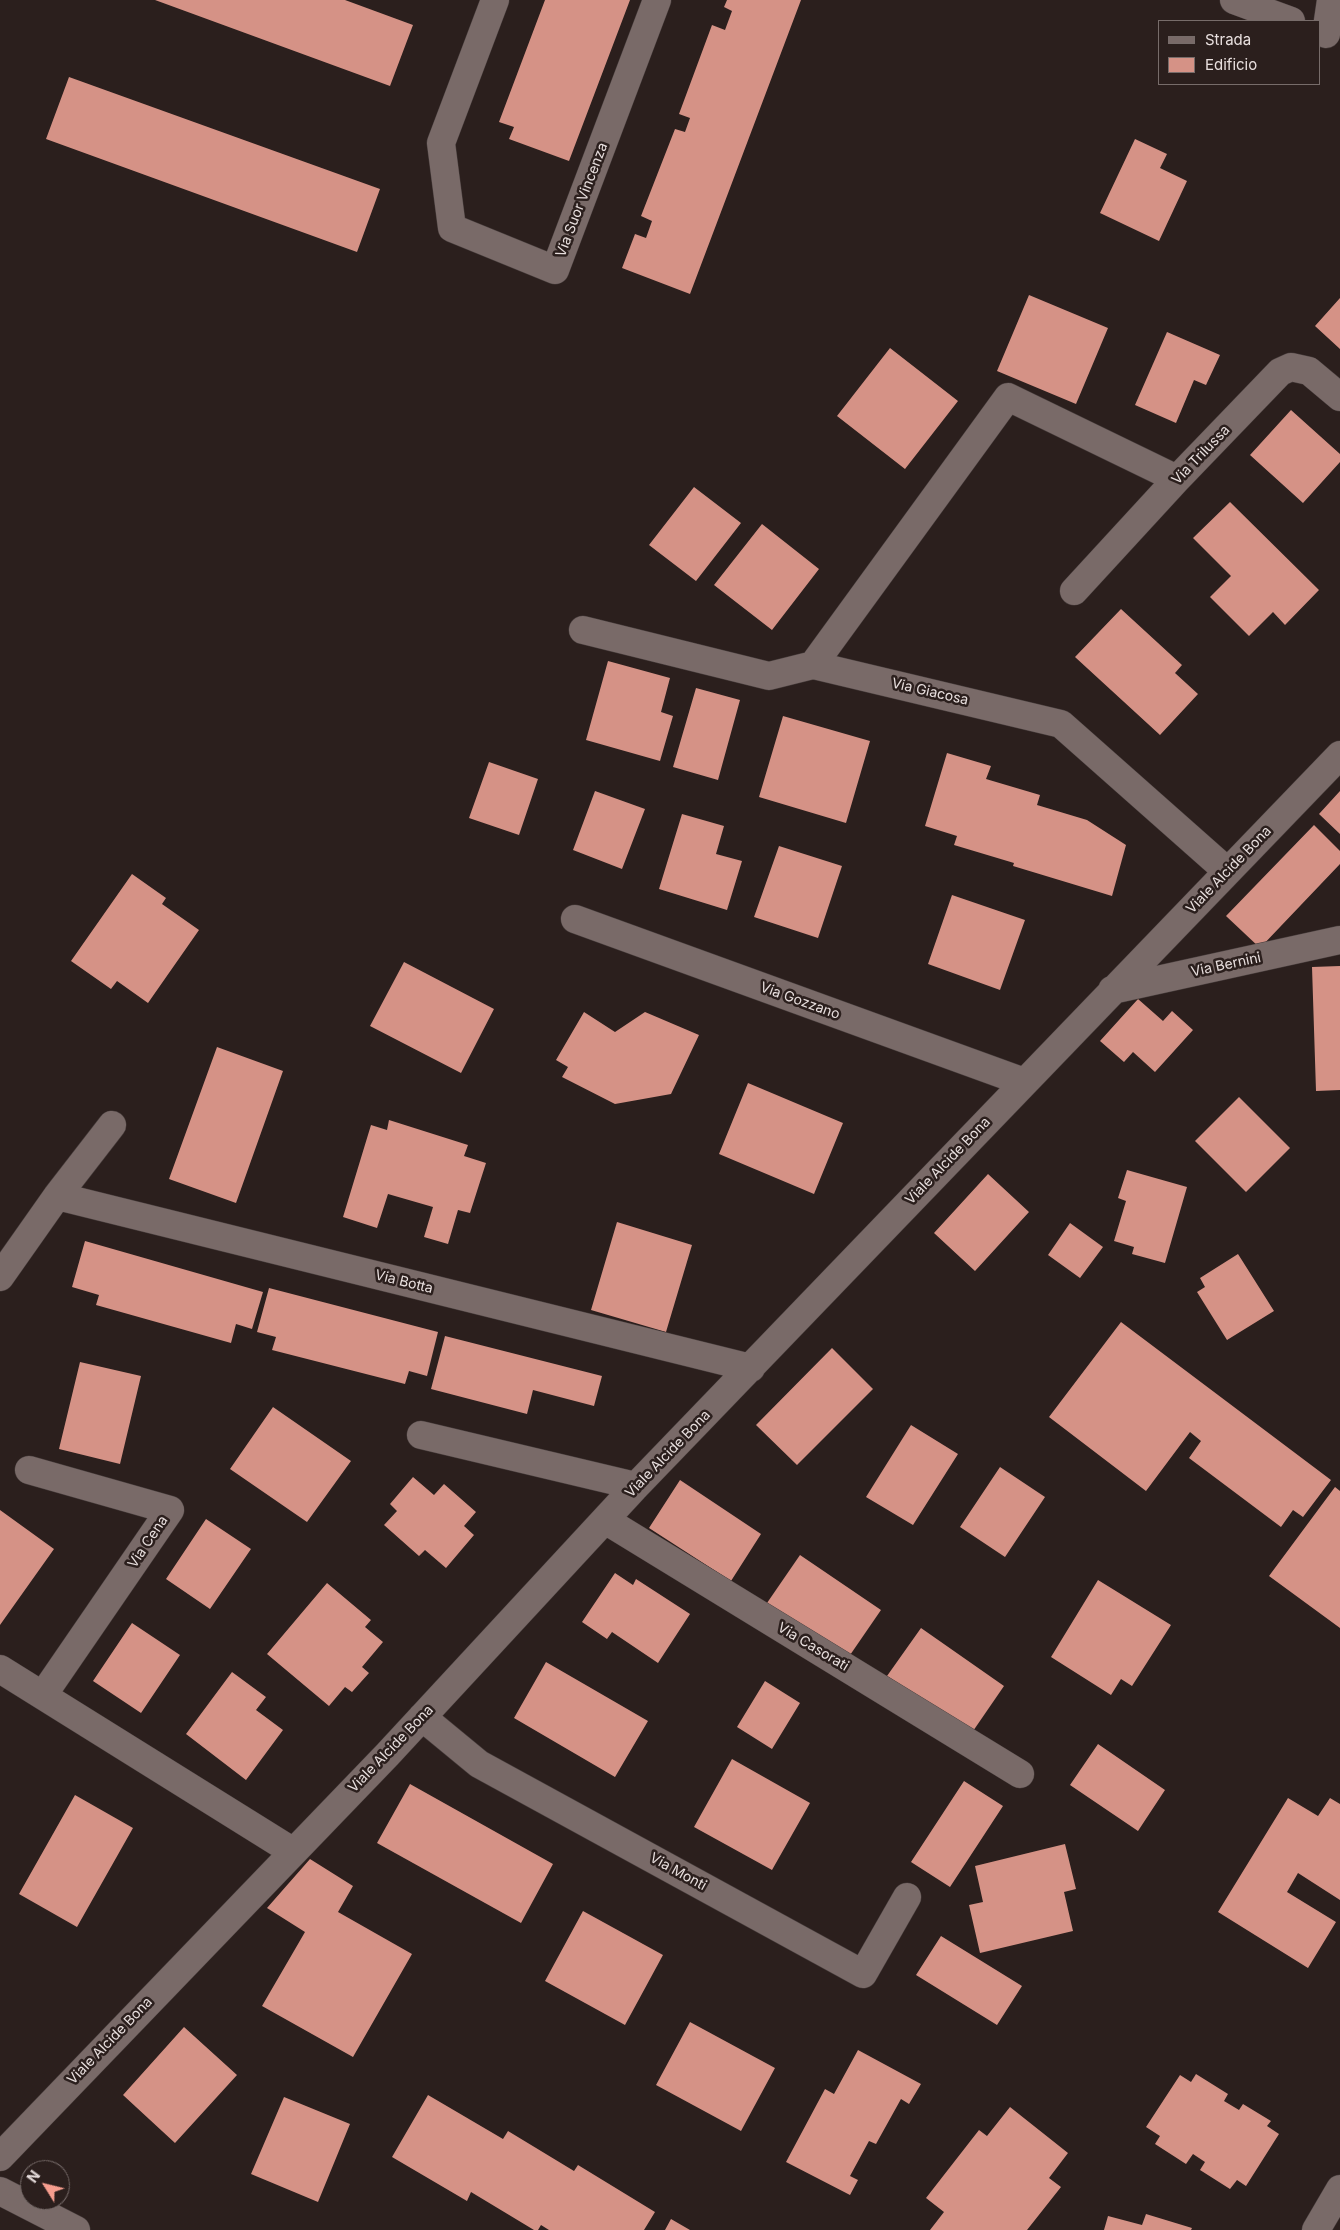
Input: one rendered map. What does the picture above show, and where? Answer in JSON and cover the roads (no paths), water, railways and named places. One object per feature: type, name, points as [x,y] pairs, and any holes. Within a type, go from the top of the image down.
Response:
[{"type":"street","name":"Via Suor Vincenza","points":[[494,0],[441,143],[452,228],[555,270],[657,0]]},
{"type":"street","points":[[1234,0],[1288,20]]},
{"type":"street","points":[[1328,35],[1331,0]]},
{"type":"street","name":"Via Trilussa","points":[[1074,591],[1177,479],[1280,372],[1291,367],[1309,371],[1340,397]]},
{"type":"street","points":[[813,664],[1008,397],[1177,479]]},
{"type":"street","name":"Via Giacosa","points":[[583,630],[769,676],[813,664],[1061,724],[1227,871]]},
{"type":"street","name":"Viale Alcide Bona","points":[[0,2157],[422,1717],[636,1486],[1340,755]]},
{"type":"street","name":"Via Gozzano","points":[[576,919],[1024,1082]]},
{"type":"street","name":"Via Bernini","points":[[1112,990],[1340,940]]},
{"type":"street","points":[[0,1277],[112,1125]]},
{"type":"street","name":"Via Botta","points":[[58,1196],[751,1368]]},
{"type":"street","points":[[421,1435],[636,1486]]},
{"type":"street","name":"Via Cena","points":[[29,1470],[170,1510],[43,1696]]},
{"type":"street","name":"Via Casorati","points":[[605,1520],[1020,1774]]},
{"type":"street","points":[[0,1669],[292,1851]]},
{"type":"street","name":"Via Monti","points":[[422,1717],[479,1764],[863,1974],[908,1898]]},
{"type":"street","points":[[1316,2230],[1340,2189]]},
{"type":"street","points":[[0,2191],[76,2230]]}]
